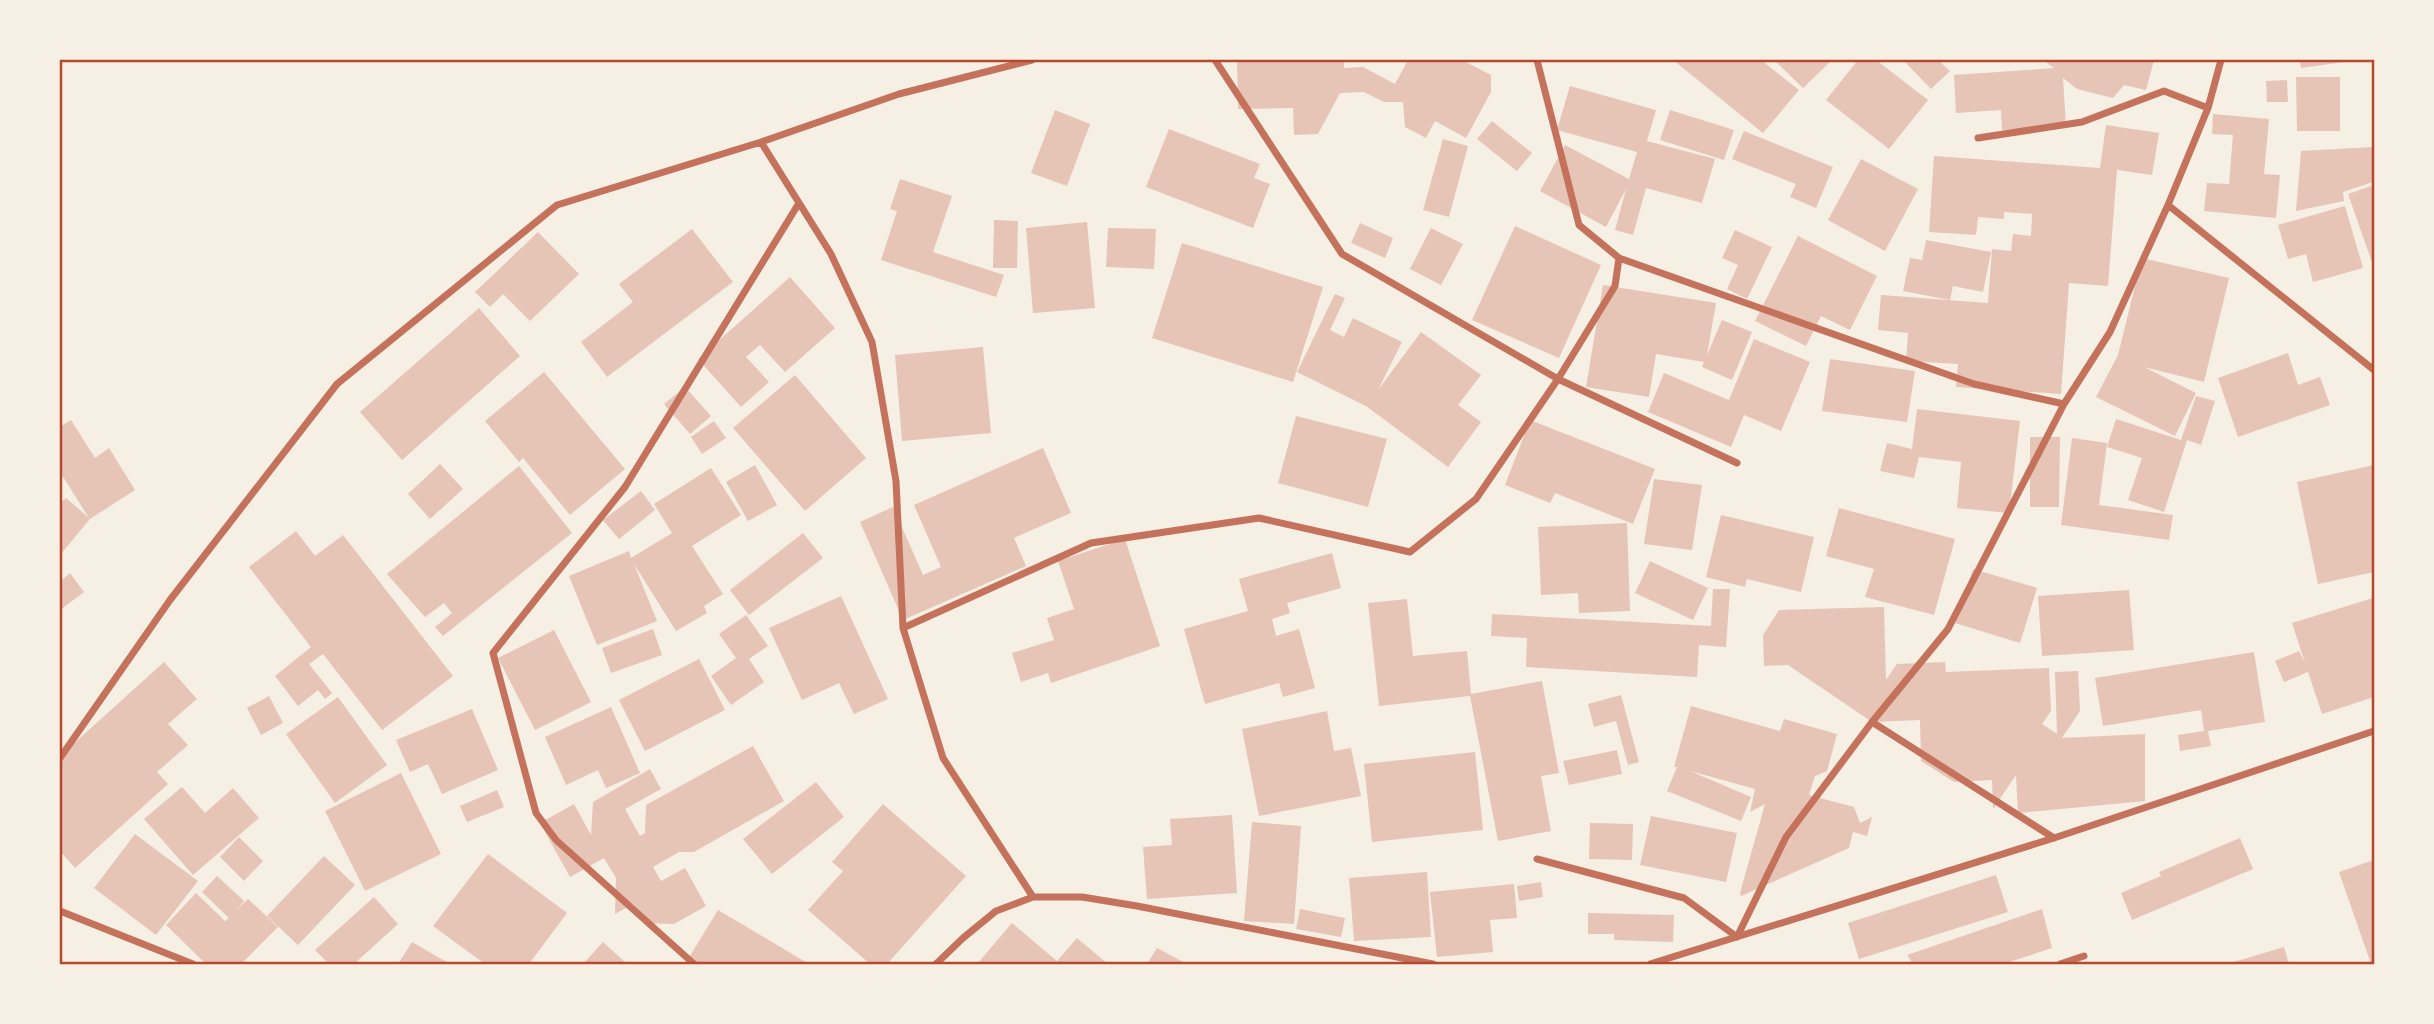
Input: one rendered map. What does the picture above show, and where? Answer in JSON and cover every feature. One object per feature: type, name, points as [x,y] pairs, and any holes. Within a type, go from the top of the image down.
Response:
[{"type":"street","points":[[60,758],[170,600],[337,384],[557,205],[761,142],[899,94],[1032,60]]},
{"type":"street","points":[[1215,60],[1342,254],[1558,379],[1737,463]]},
{"type":"street","points":[[1537,60],[1578,225],[1619,258],[1974,384],[2064,404]]},
{"type":"street","points":[[1737,937],[1786,837],[1872,722],[1948,629],[2064,404],[2110,332],[2168,205],[2208,108],[2221,60]]},
{"type":"street","points":[[1978,138],[2082,122],[2164,91],[2208,108]]},
{"type":"street","points":[[761,142],[831,254],[872,342],[896,481],[903,628],[943,758],[1033,897]]},
{"type":"street","points":[[694,964],[556,840],[537,813],[493,653],[625,487],[799,203]]},
{"type":"street","points":[[2168,205],[2375,370]]},
{"type":"street","points":[[903,628],[1091,543],[1259,518],[1410,552],[1476,499],[1558,379],[1615,286],[1619,258]]},
{"type":"street","points":[[1872,722],[2054,838]]},
{"type":"street","points":[[1650,964],[2054,838],[2375,731]]},
{"type":"street","points":[[1537,859],[1684,898],[1737,937]]},
{"type":"street","points":[[936,964],[996,911],[1033,897],[1082,897],[1138,906],[1433,964]]},
{"type":"street","points":[[60,911],[193,964]]},
{"type":"street","points":[[2060,964],[2084,956]]},
{"type":"building","points":[[1237,60],[1344,60],[1344,68],[1363,67],[1395,84],[1408,60],[1462,60],[1491,75],[1491,92],[1466,138],[1435,121],[1426,138],[1405,127],[1403,102],[1384,102],[1364,92],[1340,93],[1318,134],[1294,135],[1293,108],[1238,109]]},
{"type":"building","points":[[1673,60],[1761,60],[1799,90],[1763,133]]},
{"type":"building","points":[[1774,60],[1832,60],[1803,88]]},
{"type":"building","points":[[1858,60],[1876,60],[1928,100],[1889,149],[1826,100]]},
{"type":"building","points":[[1903,60],[1938,60],[1950,71],[1931,89]]},
{"type":"building","points":[[2043,60],[2154,60],[2146,90],[2124,85],[2113,98],[2077,89],[2063,78],[2066,127],[2002,130],[2001,110],[1956,113],[1954,75],[2054,68]]},
{"type":"building","points":[[2300,60],[2352,60],[2352,61],[2301,68]]},
{"type":"building","points":[[2296,77],[2340,77],[2340,131],[2297,131]]},
{"type":"building","points":[[2287,80],[2288,102],[2267,102],[2266,81]]},
{"type":"building","points":[[1570,86],[1656,110],[1647,141],[1715,159],[1702,203],[1646,188],[1633,235],[1615,230],[1626,189],[1606,227],[1540,191],[1565,145],[1629,179],[1637,152],[1557,130]]},
{"type":"building","points":[[1055,110],[1090,124],[1067,186],[1031,173]]},
{"type":"building","points":[[1670,110],[1734,130],[1724,160],[1660,140]]},
{"type":"building","points":[[2213,114],[2269,119],[2264,174],[2280,175],[2276,218],[2204,211],[2207,183],[2229,184],[2233,135],[2212,134]]},
{"type":"building","points":[[1492,121],[1532,153],[1517,171],[1477,139]]},
{"type":"building","points":[[2106,125],[2159,133],[2152,175],[2117,170],[2108,286],[2069,283],[2061,394],[1956,387],[1958,364],[1906,361],[1908,333],[1878,330],[1881,295],[1988,303],[1992,249],[2011,251],[2013,234],[2031,236],[2032,214],[2004,212],[2004,219],[1978,217],[1976,235],[1929,232],[1934,156],[2100,168]]},
{"type":"building","points":[[1169,129],[1260,164],[1254,178],[1270,184],[1253,228],[1146,187]]},
{"type":"building","points":[[1744,131],[1833,167],[1816,208],[1790,197],[1796,184],[1732,159]]},
{"type":"building","points":[[1443,139],[1468,146],[1449,217],[1423,210]]},
{"type":"building","points":[[2372,147],[2373,182],[2343,192],[2344,201],[2296,211],[2301,151]]},
{"type":"building","points":[[1861,159],[1918,189],[1885,251],[1828,220]]},
{"type":"building","points":[[900,179],[952,196],[933,252],[1004,275],[996,297],[881,260],[897,211],[890,209]]},
{"type":"building","points":[[2374,185],[2374,268],[2348,194]]},
{"type":"building","points":[[2345,206],[2363,268],[2313,282],[2306,254],[2288,259],[2278,225]]},
{"type":"building","points":[[994,220],[1018,221],[1017,268],[993,268]]},
{"type":"building","points":[[1087,222],[1095,308],[1033,313],[1026,228]]},
{"type":"building","points":[[1360,223],[1393,238],[1385,258],[1351,243]]},
{"type":"building","points":[[1515,226],[1601,265],[1559,358],[1472,320]]},
{"type":"building","points":[[1108,228],[1156,229],[1154,269],[1106,267]]},
{"type":"building","points":[[1431,228],[1463,244],[1441,285],[1410,269]]},
{"type":"building","points":[[692,229],[733,282],[607,377],[581,342],[633,302],[619,284]]},
{"type":"building","points":[[1735,230],[1772,247],[1747,299],[1727,289],[1738,265],[1722,258]]},
{"type":"building","points":[[538,232],[579,274],[530,321],[503,294],[490,307],[475,292]]},
{"type":"building","points":[[1798,236],[1877,276],[1850,330],[1821,316],[1806,346],[1755,321]]},
{"type":"building","points":[[1926,240],[1991,252],[1983,292],[1953,286],[1950,300],[1903,291],[1910,258],[1922,260]]},
{"type":"building","points":[[1182,243],[1323,287],[1293,382],[1152,338]]},
{"type":"building","points":[[2142,258],[2229,278],[2204,382],[2144,367],[2196,393],[2175,436],[2096,397],[2118,355]]},
{"type":"building","points":[[790,277],[835,328],[785,372],[760,345],[746,357],[769,382],[741,407],[698,359]]},
{"type":"building","points":[[1603,285],[1716,303],[1707,355],[1722,320],[1752,332],[1732,380],[1702,367],[1704,362],[1656,354],[1649,397],[1586,387]]},
{"type":"building","points":[[1335,294],[1345,298],[1330,330],[1344,337],[1353,318],[1402,342],[1378,390],[1421,332],[1481,375],[1458,405],[1481,422],[1448,467],[1366,406],[1297,372]]},
{"type":"building","points":[[479,308],[520,356],[402,460],[360,412]]},
{"type":"building","points":[[1754,339],[1810,362],[1781,431],[1744,415],[1731,447],[1648,412],[1664,373],[1729,400]]},
{"type":"building","points":[[983,347],[991,433],[902,441],[895,355]]},
{"type":"building","points":[[2288,353],[2298,385],[2320,377],[2330,405],[2238,437],[2218,378]]},
{"type":"building","points":[[1830,359],[1915,371],[1907,422],[1822,411]]},
{"type":"building","points":[[544,372],[625,469],[570,515],[523,458],[519,462],[485,421]]},
{"type":"building","points":[[795,375],[866,458],[805,511],[733,428]]},
{"type":"building","points":[[685,387],[711,416],[690,434],[664,404]]},
{"type":"building","points":[[2196,396],[2215,401],[2201,445],[2187,440],[2164,512],[2128,500],[2142,458],[2107,447],[2116,419],[2181,440]]},
{"type":"building","points":[[1917,409],[2020,421],[2009,513],[1957,508],[1961,462],[1919,457],[1914,478],[1880,471],[1887,443],[1912,449]]},
{"type":"building","points":[[1296,416],[1387,439],[1368,507],[1278,483]]},
{"type":"building","points":[[71,420],[95,458],[109,448],[135,490],[90,519],[60,555],[60,499],[63,501],[66,498],[89,518],[60,472],[60,427]]},
{"type":"building","points":[[1530,420],[1655,469],[1633,524],[1555,493],[1550,503],[1505,485]]},
{"type":"building","points":[[714,421],[726,438],[702,454],[691,437]]},
{"type":"building","points":[[2030,437],[2060,437],[2059,507],[2030,507]]},
{"type":"building","points":[[2072,438],[2107,443],[2099,505],[2173,515],[2169,540],[2061,525]]},
{"type":"building","points":[[1043,448],[1071,513],[1014,538],[1026,566],[903,620],[860,522],[893,507],[923,575],[941,567],[914,505]]},
{"type":"building","points":[[440,464],[463,489],[430,519],[408,494]]},
{"type":"building","points":[[755,465],[777,505],[748,521],[726,482]]},
{"type":"building","points":[[2374,465],[2374,572],[2318,584],[2297,482]]},
{"type":"building","points":[[519,466],[572,533],[443,636],[435,627],[452,613],[444,603],[425,617],[387,574]]},
{"type":"building","points":[[711,468],[741,515],[692,546],[723,594],[704,606],[707,613],[676,631],[634,564],[657,621],[597,645],[569,576],[629,551],[631,558],[672,533],[654,504]]},
{"type":"building","points":[[1654,479],[1702,485],[1692,550],[1644,544]]},
{"type":"building","points":[[641,491],[655,510],[619,539],[603,520]]},
{"type":"building","points":[[1839,508],[1955,539],[1934,615],[1865,597],[1874,569],[1826,556]]},
{"type":"building","points":[[1721,515],[1814,537],[1801,592],[1747,579],[1745,587],[1706,577]]},
{"type":"building","points":[[1627,523],[1630,611],[1579,613],[1578,593],[1541,595],[1538,527]]},
{"type":"building","points":[[296,531],[315,556],[343,535],[453,676],[382,730],[323,654],[309,664],[332,693],[325,699],[318,690],[298,706],[275,676],[311,647],[249,567]]},
{"type":"building","points":[[803,533],[823,558],[749,615],[730,590]]},
{"type":"building","points":[[1125,539],[1160,646],[1051,683],[1048,673],[1021,682],[1012,653],[1054,640],[1047,618],[1074,609],[1058,561]]},
{"type":"building","points":[[1332,553],[1341,588],[1287,603],[1290,613],[1272,619],[1276,636],[1299,629],[1315,688],[1283,697],[1279,683],[1205,704],[1184,629],[1248,611],[1239,579]]},
{"type":"building","points":[[1650,561],[1708,588],[1693,620],[1635,593]]},
{"type":"building","points":[[1973,569],[2037,588],[2020,643],[1955,623]]},
{"type":"building","points":[[70,573],[84,592],[60,610],[60,582]]},
{"type":"building","points":[[1713,589],[1730,589],[1726,647],[1699,645],[1697,677],[1526,667],[1527,638],[1491,636],[1492,614],[1711,626]]},
{"type":"building","points":[[2129,590],[2134,650],[2042,656],[2038,596]]},
{"type":"building","points":[[841,596],[888,699],[854,714],[839,683],[802,700],[769,628]]},
{"type":"building","points":[[2373,598],[2374,697],[2322,714],[2308,672],[2284,682],[2275,661],[2299,651],[2305,663],[2292,623]]},
{"type":"building","points":[[1407,599],[1413,656],[1467,651],[1471,694],[1542,681],[1559,773],[1541,776],[1551,831],[1498,841],[1470,696],[1379,706],[1368,603]]},
{"type":"building","points":[[1884,607],[1886,680],[1897,664],[1945,662],[1946,672],[2049,668],[2051,711],[2042,724],[2057,734],[2055,672],[2078,671],[2080,711],[2062,738],[2145,734],[2145,801],[2018,813],[2016,775],[1993,809],[1992,780],[1954,782],[1921,761],[1920,720],[1872,722],[1788,665],[1764,666],[1763,635],[1779,610]]},
{"type":"building","points":[[746,615],[768,646],[749,659],[764,682],[731,705],[711,676],[736,658],[719,634]]},
{"type":"building","points":[[653,629],[662,655],[611,673],[602,648]]},
{"type":"building","points":[[554,630],[591,702],[535,730],[498,658]]},
{"type":"building","points":[[2254,652],[2265,722],[2208,731],[2211,746],[2180,751],[2178,735],[2204,731],[2201,710],[2103,726],[2095,678]]},
{"type":"building","points":[[699,659],[725,710],[645,751],[619,700]]},
{"type":"building","points":[[164,662],[197,699],[168,724],[188,745],[157,772],[168,784],[75,868],[60,851],[60,756]]},
{"type":"building","points":[[1621,695],[1639,762],[1628,765],[1616,721],[1594,727],[1588,704]]},
{"type":"building","points":[[269,696],[283,723],[261,735],[247,708]]},
{"type":"building","points":[[338,697],[387,765],[335,803],[286,734]]},
{"type":"building","points":[[1691,706],[1780,731],[1784,719],[1837,734],[1827,771],[1815,776],[1809,795],[1854,807],[1860,823],[1872,817],[1867,836],[1853,832],[1849,848],[1741,896],[1765,804],[1750,812],[1755,789],[1690,771],[1751,797],[1741,821],[1667,791],[1677,767],[1674,767]]},
{"type":"building","points":[[611,707],[640,773],[606,788],[598,770],[566,785],[545,737]]},
{"type":"building","points":[[472,709],[498,770],[442,794],[428,764],[410,772],[396,740]]},
{"type":"building","points":[[1327,711],[1334,751],[1351,748],[1361,796],[1259,816],[1242,729]]},
{"type":"building","points":[[753,746],[784,801],[694,852],[679,852],[653,867],[661,881],[685,868],[706,906],[674,924],[644,923],[633,904],[615,914],[616,878],[604,858],[570,877],[540,823],[574,804],[591,835],[593,802],[650,769],[661,789],[625,809],[640,836],[645,833],[646,805]]},
{"type":"building","points":[[1617,750],[1622,774],[1569,785],[1563,761]]},
{"type":"building","points":[[1475,752],[1483,830],[1372,842],[1364,764]]},
{"type":"building","points":[[401,773],[441,854],[365,891],[325,811]]},
{"type":"building","points":[[816,782],[844,817],[772,874],[743,839]]},
{"type":"building","points":[[182,787],[205,813],[233,788],[259,818],[193,875],[144,819]]},
{"type":"building","points":[[497,790],[504,807],[467,822],[460,806]]},
{"type":"building","points":[[883,804],[966,876],[887,964],[870,964],[808,910],[843,871],[832,862]]},
{"type":"building","points":[[1232,815],[1237,893],[1147,899],[1143,847],[1172,845],[1170,819]]},
{"type":"building","points":[[1651,816],[1737,833],[1726,882],[1640,865]]},
{"type":"building","points":[[1252,822],[1301,826],[1294,924],[1244,921]]},
{"type":"building","points":[[1590,823],[1633,824],[1632,860],[1589,859]]},
{"type":"building","points":[[135,834],[198,881],[156,935],[94,888]]},
{"type":"building","points":[[239,837],[263,861],[244,881],[220,857]]},
{"type":"building","points":[[2240,838],[2253,869],[2132,920],[2121,893],[2161,876],[2159,872]]},
{"type":"building","points":[[488,854],[567,913],[529,964],[485,964],[433,926]]},
{"type":"building","points":[[324,856],[355,885],[298,945],[267,916]]},
{"type":"building","points":[[2374,860],[2374,964],[2371,964],[2339,872]]},
{"type":"building","points":[[1427,872],[1431,937],[1354,941],[1349,878]]},
{"type":"building","points":[[1996,875],[2008,912],[1859,959],[1848,923]]},
{"type":"building","points":[[217,876],[244,901],[236,910],[248,899],[278,927],[241,964],[206,964],[166,925],[196,893],[225,921],[229,918],[202,892]]},
{"type":"building","points":[[1541,882],[1543,897],[1519,901],[1517,886]]},
{"type":"building","points":[[1514,884],[1517,918],[1490,920],[1493,952],[1437,957],[1430,892]]},
{"type":"building","points":[[374,897],[398,924],[354,964],[329,964],[315,950]]},
{"type":"building","points":[[1300,909],[1345,918],[1341,937],[1296,929]]},
{"type":"building","points":[[2042,909],[2052,948],[2003,964],[1913,964],[1907,955]]},
{"type":"building","points":[[718,910],[809,964],[685,964]]},
{"type":"building","points":[[1588,913],[1674,915],[1673,942],[1614,940],[1614,934],[1588,934]]},
{"type":"building","points":[[1012,923],[1057,961],[1077,938],[1108,964],[977,964]]},
{"type":"building","points":[[412,942],[450,964],[398,964]]},
{"type":"building","points":[[603,942],[627,964],[583,964]]},
{"type":"building","points":[[2284,947],[2289,964],[2227,964]]},
{"type":"building","points":[[1157,948],[1187,964],[1147,964]]}]
